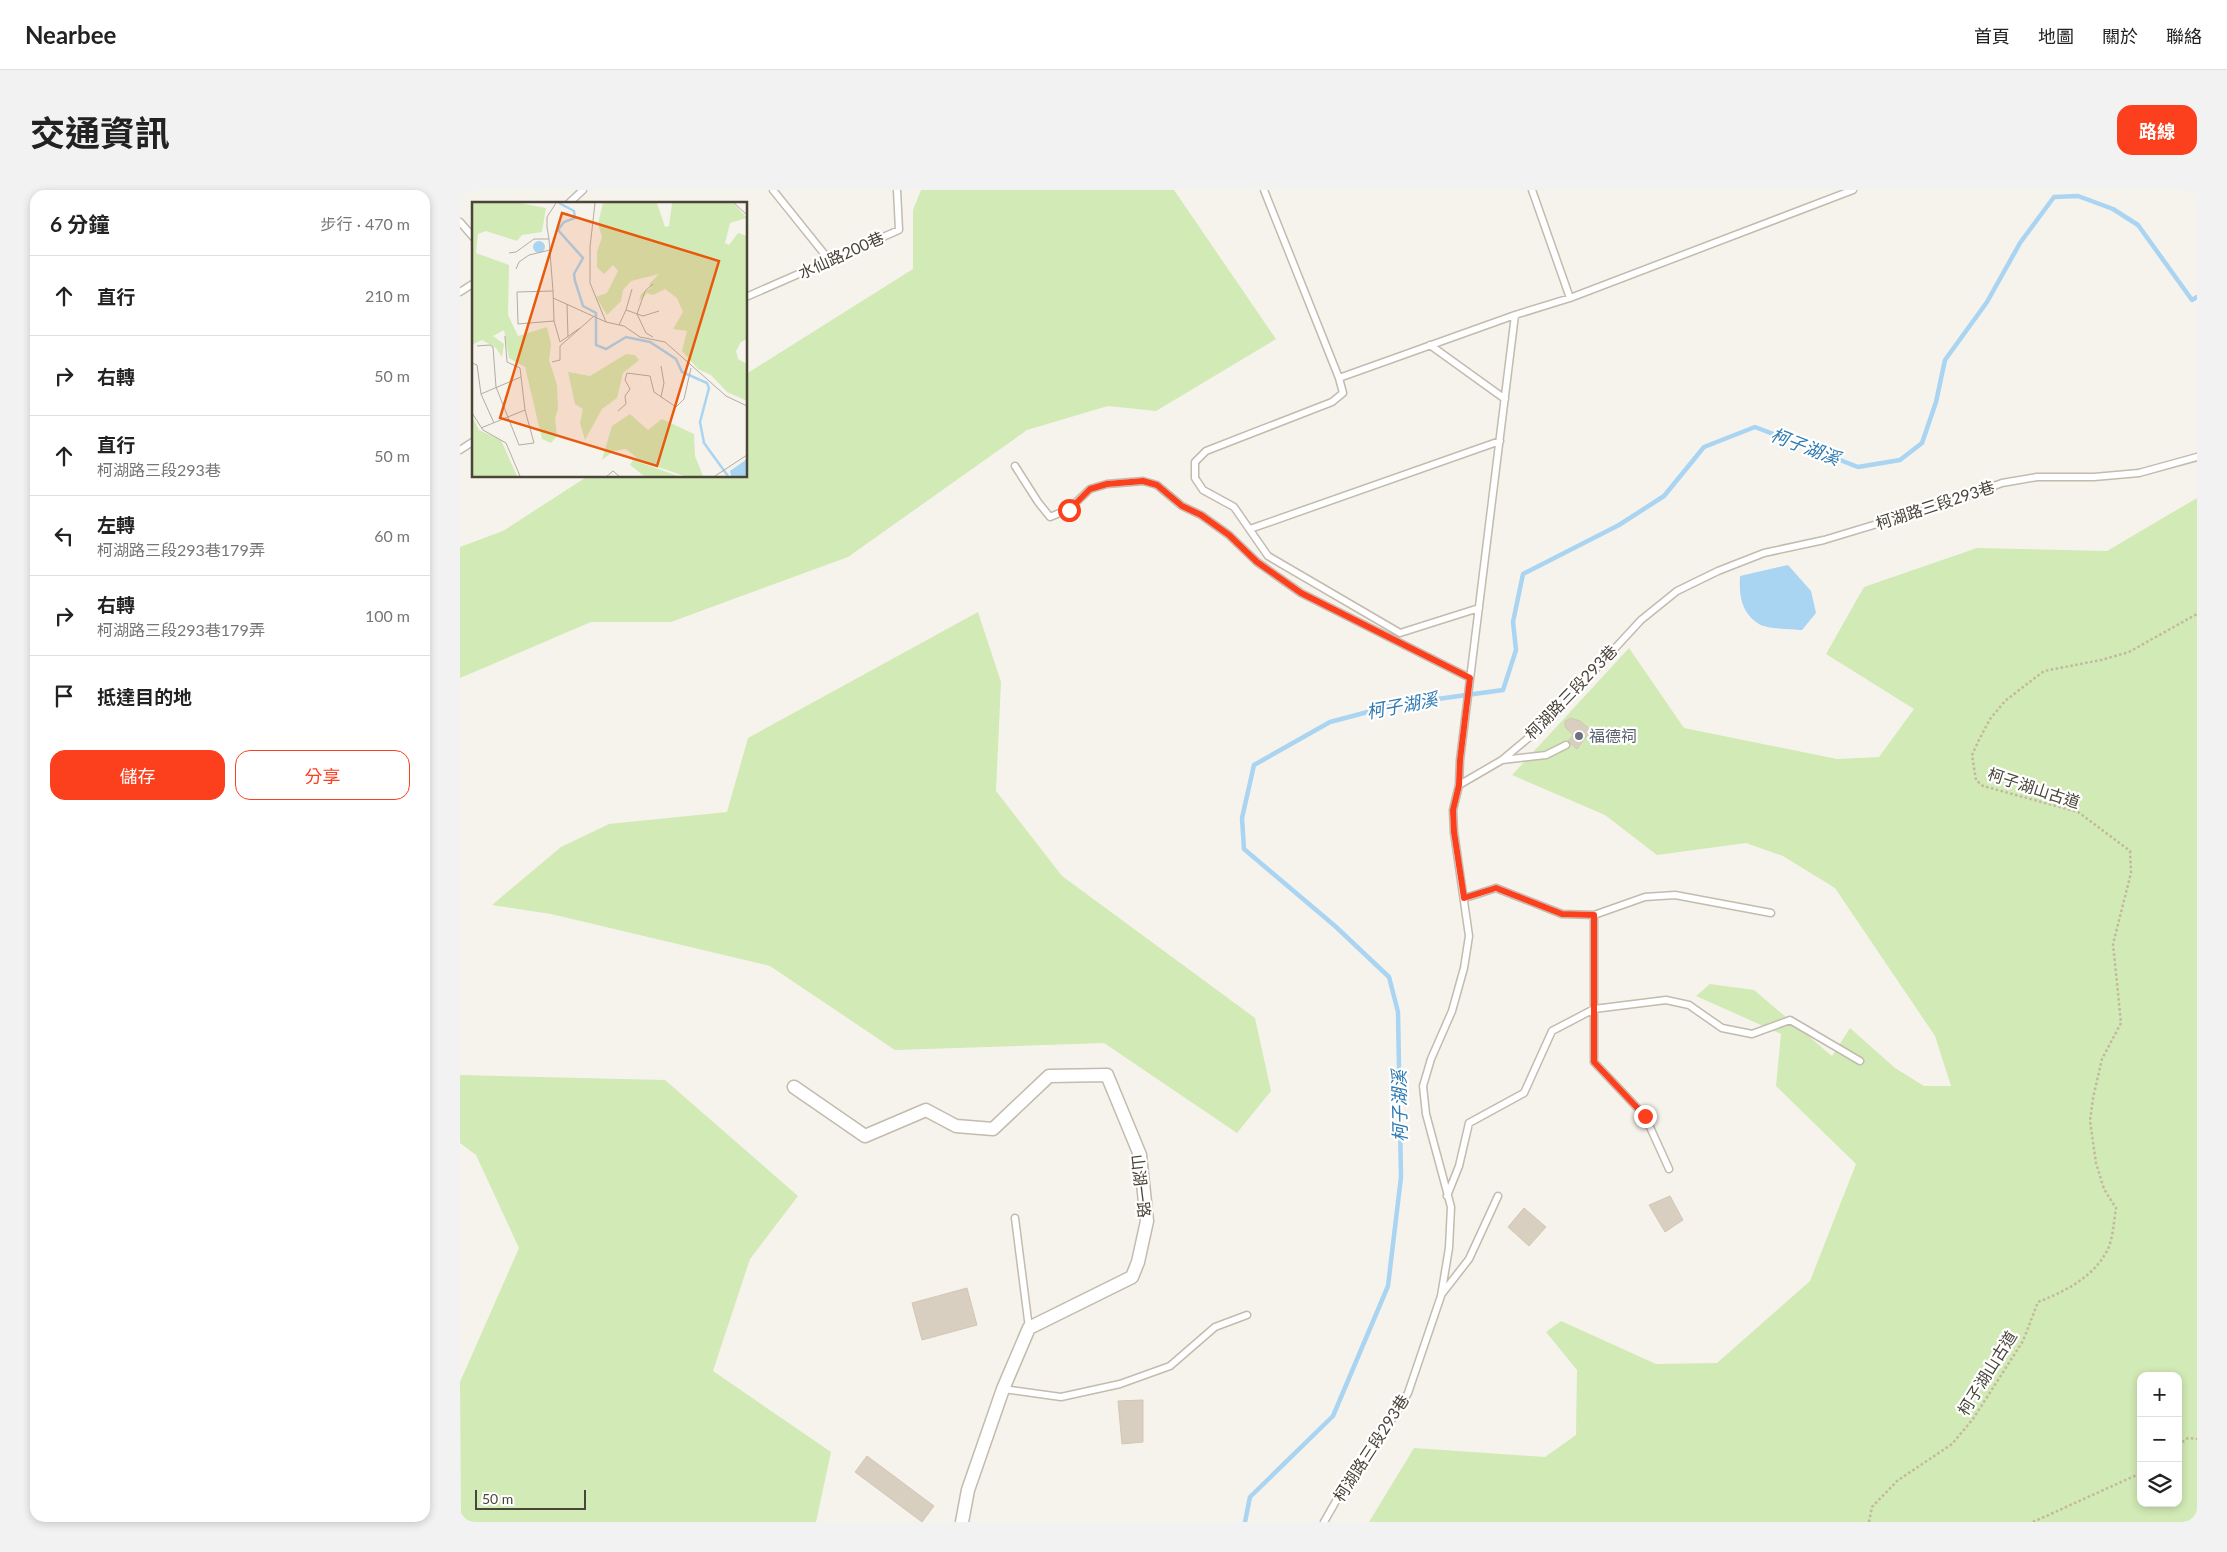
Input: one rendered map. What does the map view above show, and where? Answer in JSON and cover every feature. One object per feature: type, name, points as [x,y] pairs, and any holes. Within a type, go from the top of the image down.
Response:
[{"type":"street","name":"山湖一路","points":[[794,1088],[865,1136],[926,1110],[956,1126],[993,1128],[1049,1076],[1107,1076],[1140,1155],[1147,1221],[1138,1262],[1132,1277],[1029,1328]]},
{"type":"street","points":[[962,1522],[968,1490],[1004,1389],[1029,1328]]},
{"type":"lane","points":[[570,202],[583,190]]},
{"type":"lane","points":[[772,190],[830,261]]},
{"type":"lane","name":"水仙路200巷","points":[[748,296],[899,230],[898,190]]},
{"type":"lane","points":[[1264,190],[1339,378],[1343,393],[1332,402],[1206,451],[1195,462],[1195,478],[1202,490],[1234,507],[1268,556],[1400,633],[1479,608]]},
{"type":"lane","points":[[1532,190],[1570,298]]},
{"type":"lane","points":[[1339,378],[1516,315],[1570,298],[1853,190]]},
{"type":"lane","points":[[460,222],[472,236]]},
{"type":"lane","points":[[460,292],[472,284]]},
{"type":"lane","points":[[1459,785],[1460,760],[1516,315]]},
{"type":"lane","points":[[1430,345],[1505,399]]},
{"type":"lane","points":[[1250,529],[1500,441]]},
{"type":"lane","points":[[460,450],[472,442]]},
{"type":"lane","name":"柯湖路三段293巷","points":[[1324,1522],[1352,1473],[1383,1434],[1408,1393],[1441,1296],[1449,1248],[1451,1207],[1426,1114],[1423,1086],[1431,1059],[1452,1011],[1464,968],[1469,936],[1454,832],[1453,810],[1459,785],[1502,760],[1546,723],[1641,620],[1677,592],[1718,571],[1764,553],[1824,540],[1953,501],[2002,483],[2037,477],[2094,477],[2139,474],[2197,457]]},
{"type":"lane","points":[[1015,466],[1050,517],[1069,510],[1090,489],[1107,484],[1143,481],[1157,485],[1182,506],[1201,515],[1229,535],[1257,562],[1301,593],[1470,678]]},
{"type":"lane","points":[[1502,760],[1546,756],[1566,745]]},
{"type":"lane","points":[[1464,898],[1496,888],[1562,914],[1594,915],[1645,897],[1675,895],[1771,913]]},
{"type":"lane","points":[[1594,915],[1594,1062],[1645,1116],[1670,1169]]},
{"type":"lane","points":[[1448,1196],[1459,1166],[1469,1123],[1524,1093],[1552,1032],[1594,1009],[1666,1000],[1690,1005],[1722,1028],[1752,1034],[1790,1020],[1860,1061]]},
{"type":"lane","points":[[1441,1296],[1469,1259],[1498,1196]]},
{"type":"lane","points":[[1015,1218],[1029,1328]]},
{"type":"lane","points":[[1004,1389],[1061,1397],[1120,1384],[1170,1366],[1215,1327],[1247,1315]]},
{"type":"path","name":"柯子湖山古道","points":[[1869,1522],[1872,1507],[1897,1481],[1952,1444],[1973,1419],[2023,1341],[2038,1302],[2061,1293],[2092,1271],[2108,1248],[2116,1208],[2104,1189],[2096,1162],[2090,1121],[2092,1098],[2102,1059],[2121,1022],[2113,944],[2131,873],[2130,851],[2078,812],[1983,786],[1976,780],[1972,755],[1990,719],[2005,701],[2044,671],[2101,660],[2129,652],[2197,614]]},
{"type":"path","points":[[2182,1442],[2188,1438],[2197,1440]]},
{"type":"path","points":[[2033,1522],[2137,1475]]},
{"type":"green space","points":[[921,190],[1174,190],[1276,339],[1156,411],[1108,406],[1027,430],[848,557],[671,622],[591,622],[460,678],[460,547],[503,531],[585,478],[748,478],[748,373],[913,269],[913,210]]},
{"type":"green space","points":[[2197,498],[2197,1522],[1369,1522],[1414,1448],[1545,1457],[1576,1435],[1577,1370],[1546,1332],[1561,1321],[1656,1364],[1717,1363],[1810,1281],[1856,1164],[1776,1086],[1781,1034],[1696,996],[1710,984],[1754,990],[1832,1056],[1850,1028],[1895,1068],[1924,1086],[1951,1086],[1935,1036],[1835,888],[1783,856],[1746,843],[1657,855],[1605,815],[1512,775],[1629,648],[1684,728],[1837,759],[1879,757],[1914,709],[1826,654],[1864,587],[1977,548],[2107,551]]},
{"type":"green space","points":[[978,612],[1001,682],[996,791],[1062,876],[1255,1018],[1271,1091],[1237,1133],[1104,1043],[895,1050],[770,966],[551,914],[492,905],[561,847],[609,824],[727,812],[748,738]]},
{"type":"green space","points":[[460,1075],[665,1080],[798,1196],[750,1259],[713,1371],[831,1452],[816,1522],[461,1522],[460,1382],[519,1248],[476,1155],[460,1143]]},
{"type":"water","points":[[1788,565],[1811,591],[1816,613],[1802,630],[1762,626],[1748,615],[1742,603],[1740,576]]},
{"type":"building","name":"福德祠","points":[[1571,718],[1580,721],[1591,730],[1577,749],[1568,741],[1573,735],[1565,727],[1565,721]]},
{"type":"building","points":[[1670,1196],[1683,1220],[1665,1232],[1649,1205]]},
{"type":"building","points":[[1524,1208],[1546,1227],[1529,1246],[1508,1227]]},
{"type":"building","points":[[967,1288],[977,1325],[922,1340],[912,1303]]},
{"type":"building","points":[[1143,1400],[1143,1442],[1122,1444],[1118,1401]]},
{"type":"building","points":[[867,1456],[934,1506],[922,1522],[855,1472]]},
{"type":"waterway","name":"柯子湖溪","points":[[1245,1522],[1250,1497],[1333,1416],[1388,1286],[1401,1177],[1398,1012],[1389,977],[1335,926],[1244,849],[1242,818],[1254,765],[1330,722],[1394,705],[1503,690],[1516,650],[1513,622],[1523,574],[1619,525],[1664,496],[1704,447],[1755,427],[1858,467],[1900,460],[1922,443],[1936,402],[1945,360],[1987,302],[2020,243],[2054,197],[2078,196],[2113,209],[2138,225],[2192,300],[2197,297]]},
{"type":"place","name":"福德祠","points":[[1579,736]]},
{"type":"route","points":[[1069,510],[1090,489],[1107,484],[1143,481],[1157,485],[1182,506],[1201,515],[1229,535],[1257,562],[1301,593],[1470,678],[1460,760],[1459,785],[1453,810],[1454,832],[1464,898],[1496,888],[1562,914],[1594,915],[1594,1062],[1645,1116]]}]
